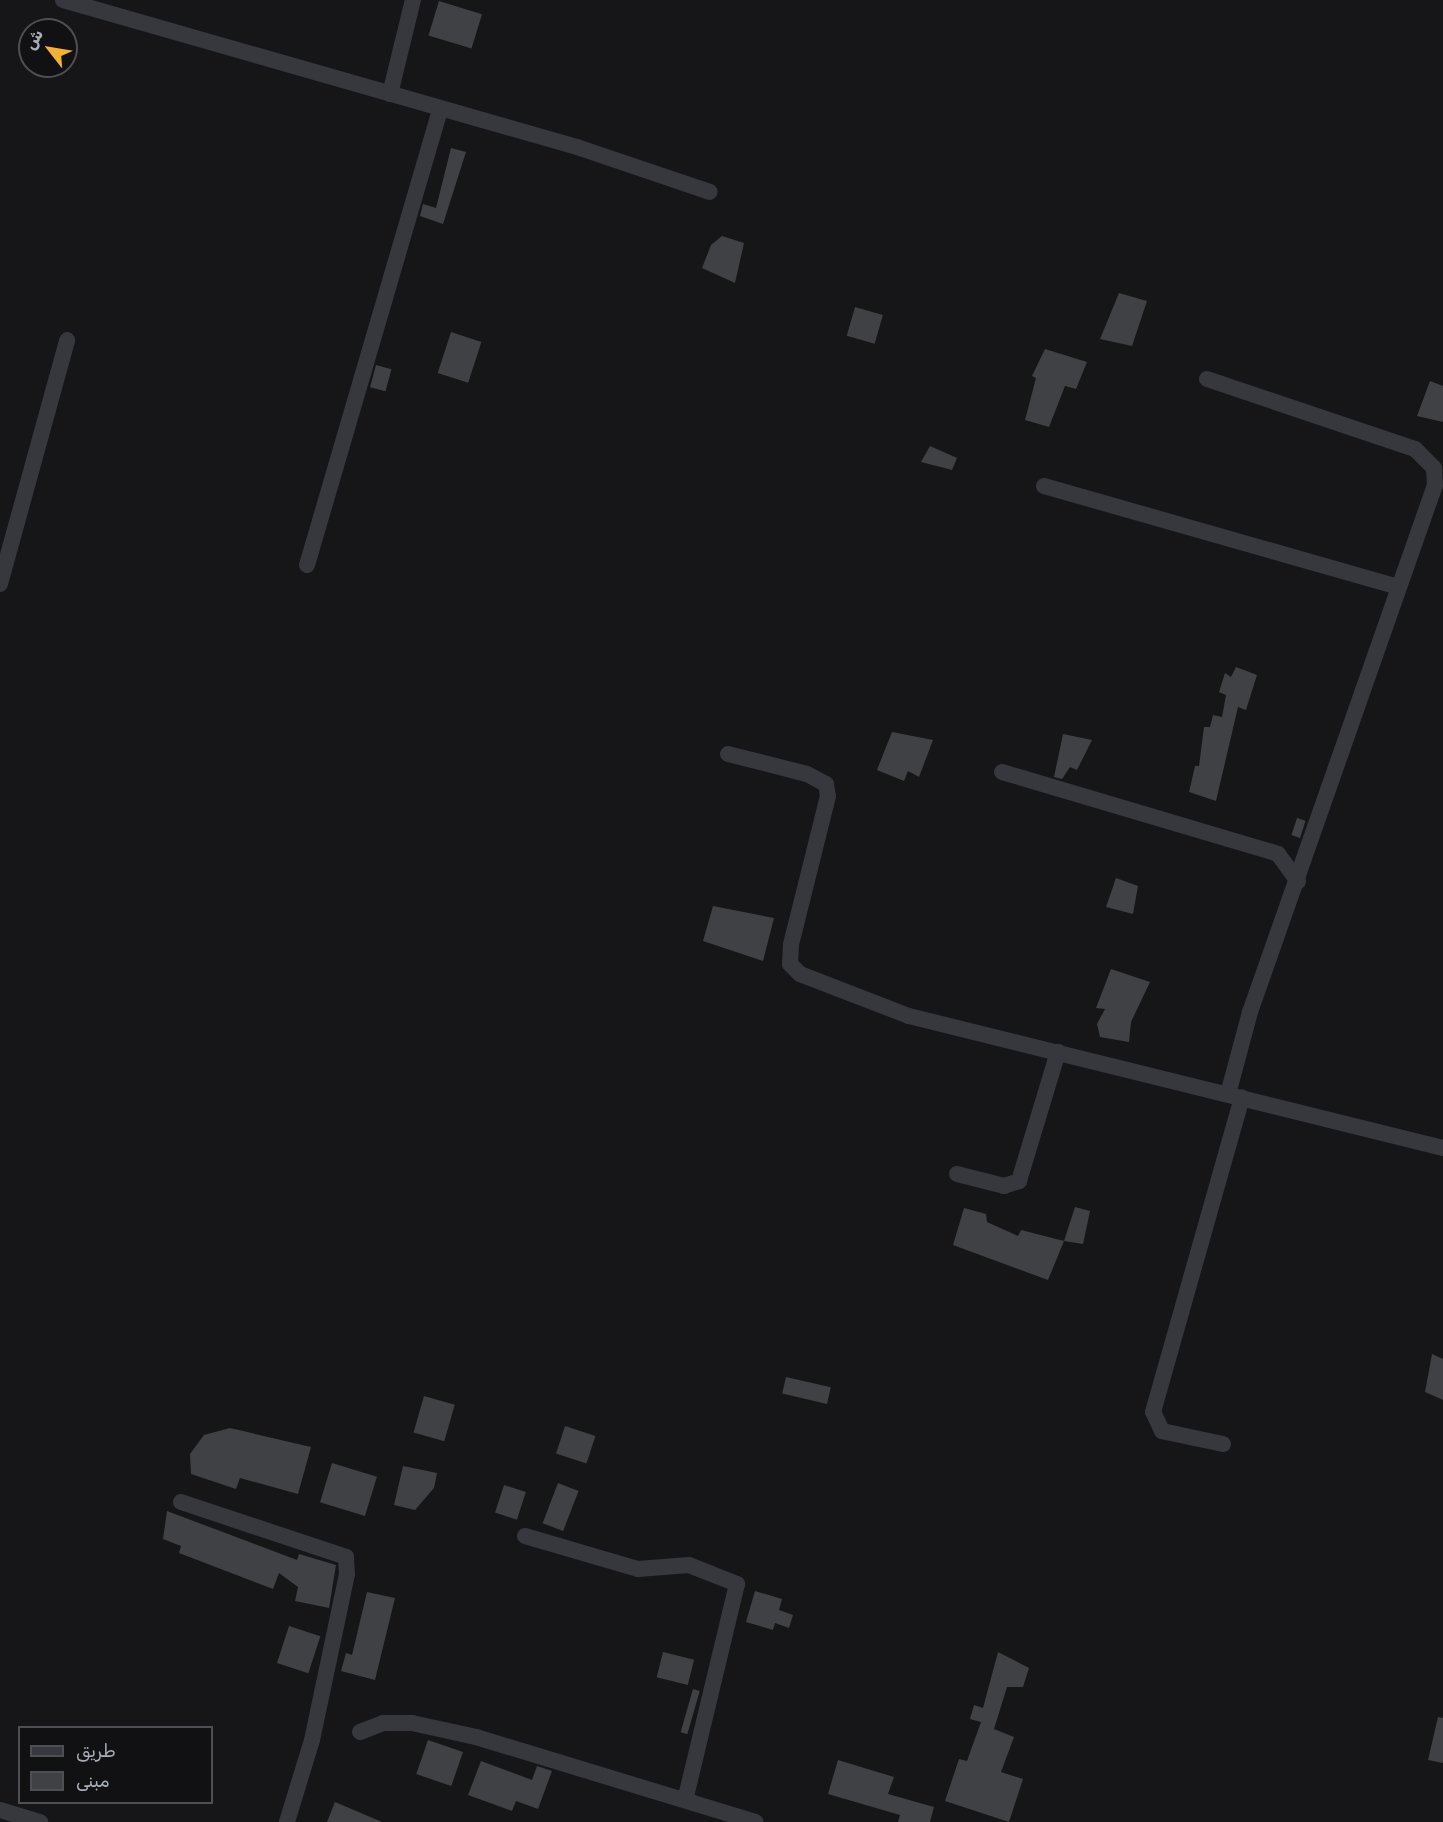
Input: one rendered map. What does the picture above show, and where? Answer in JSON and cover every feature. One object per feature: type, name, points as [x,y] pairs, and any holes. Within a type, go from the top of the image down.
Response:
[{"type":"street","points":[[63,0],[390,94],[710,192]]},
{"type":"street","points":[[390,94],[413,0]]},
{"type":"street","points":[[307,565],[440,109]]},
{"type":"street","points":[[0,584],[67,340]]},
{"type":"street","points":[[1207,380],[1346,424],[1428,458],[1435,485],[1298,882],[1250,1012],[1235,1095],[1153,1412],[1162,1431],[1224,1444]]},
{"type":"street","points":[[1044,486],[1399,587]]},
{"type":"street","points":[[728,754],[826,784],[828,796],[791,944],[790,964],[800,974],[909,1017],[1235,1095],[1443,1148]]},
{"type":"street","points":[[1002,772],[1278,854],[1298,882]]},
{"type":"street","points":[[957,1174],[1004,1186],[1019,1181],[1058,1052]]},
{"type":"street","points":[[181,1502],[346,1557],[347,1574],[312,1740],[287,1822]]},
{"type":"street","points":[[525,1536],[638,1569],[689,1565],[737,1584],[685,1800]]},
{"type":"street","points":[[360,1732],[383,1723],[412,1723],[519,1748],[754,1822]]},
{"type":"street","points":[[0,1810],[40,1822]]},
{"type":"building","points":[[439,1],[482,14],[472,49],[428,35]]},
{"type":"building","points":[[451,148],[466,152],[443,224],[420,216],[423,204],[436,208]]},
{"type":"building","points":[[722,236],[744,243],[735,283],[702,268],[711,245]]},
{"type":"building","points":[[1119,293],[1147,301],[1132,346],[1100,339]]},
{"type":"building","points":[[855,307],[883,315],[875,344],[847,336]]},
{"type":"building","points":[[451,332],[481,342],[468,383],[438,373]]},
{"type":"building","points":[[1045,349],[1087,362],[1076,389],[1065,386],[1049,427],[1025,420],[1036,378],[1032,376]]},
{"type":"building","points":[[376,365],[391,369],[386,391],[370,387]]},
{"type":"building","points":[[1430,381],[1443,386],[1443,422],[1417,416]]},
{"type":"building","points":[[930,446],[957,458],[952,470],[921,462]]},
{"type":"building","points":[[1236,667],[1257,675],[1246,710],[1238,707],[1216,801],[1189,792],[1195,766],[1199,766],[1204,727],[1210,727],[1213,715],[1222,717],[1226,695],[1219,692],[1225,673],[1231,677]]},
{"type":"building","points":[[892,732],[933,740],[919,777],[908,771],[904,781],[877,770]]},
{"type":"building","points":[[1063,734],[1092,740],[1077,770],[1070,767],[1062,779],[1054,777]]},
{"type":"building","points":[[1297,818],[1306,821],[1300,838],[1291,835]]},
{"type":"building","points":[[1116,878],[1138,886],[1133,914],[1106,907]]},
{"type":"building","points":[[713,906],[774,918],[763,961],[703,941]]},
{"type":"building","points":[[1111,969],[1150,982],[1131,1022],[1129,1042],[1100,1037],[1097,1024],[1105,1009],[1096,1008]]},
{"type":"building","points":[[1075,1207],[1090,1211],[1083,1244],[1064,1241]]},
{"type":"building","points":[[964,1208],[986,1214],[987,1222],[1018,1236],[1021,1230],[1064,1241],[1048,1280],[953,1245]]},
{"type":"building","points":[[1432,1354],[1443,1359],[1443,1400],[1425,1392]]},
{"type":"building","points":[[786,1377],[831,1387],[827,1404],[782,1394]]},
{"type":"building","points":[[424,1396],[455,1405],[444,1441],[414,1433]]},
{"type":"building","points":[[565,1426],[595,1436],[586,1463],[556,1454]]},
{"type":"building","points":[[230,1428],[311,1447],[298,1494],[240,1478],[236,1489],[191,1474],[190,1454],[204,1435]]},
{"type":"building","points":[[332,1463],[377,1477],[365,1516],[320,1502]]},
{"type":"building","points":[[403,1466],[437,1473],[434,1488],[415,1510],[394,1505]]},
{"type":"building","points":[[558,1483],[579,1491],[563,1531],[543,1523]]},
{"type":"building","points":[[504,1485],[526,1492],[517,1520],[495,1513]]},
{"type":"building","points":[[167,1511],[297,1560],[299,1554],[336,1565],[329,1608],[295,1601],[298,1587],[279,1573],[273,1589],[179,1553],[181,1546],[163,1539]]},
{"type":"building","points":[[755,1591],[782,1599],[779,1610],[793,1615],[789,1628],[775,1623],[773,1630],[746,1622]]},
{"type":"building","points":[[367,1592],[395,1598],[375,1680],[341,1671],[346,1653],[352,1655]]},
{"type":"building","points":[[289,1626],[320,1636],[308,1673],[277,1663]]},
{"type":"building","points":[[663,1652],[694,1660],[688,1685],[657,1677]]},
{"type":"building","points":[[998,1652],[1029,1668],[1023,1687],[1007,1687],[994,1729],[1014,1737],[1001,1772],[1023,1779],[1009,1822],[945,1801],[959,1759],[967,1761],[981,1722],[970,1719],[974,1705],[983,1708]]},
{"type":"building","points":[[693,1689],[700,1691],[687,1734],[681,1732]]},
{"type":"building","points":[[1438,1717],[1443,1718],[1443,1763],[1428,1760]]},
{"type":"building","points":[[428,1740],[463,1752],[451,1786],[416,1774]]},
{"type":"building","points":[[838,1760],[894,1777],[888,1794],[934,1807],[930,1822],[898,1822],[900,1815],[828,1794]]},
{"type":"building","points":[[481,1761],[532,1780],[537,1766],[552,1771],[538,1809],[516,1801],[512,1811],[468,1795]]},
{"type":"building","points":[[335,1802],[382,1822],[327,1822]]}]
